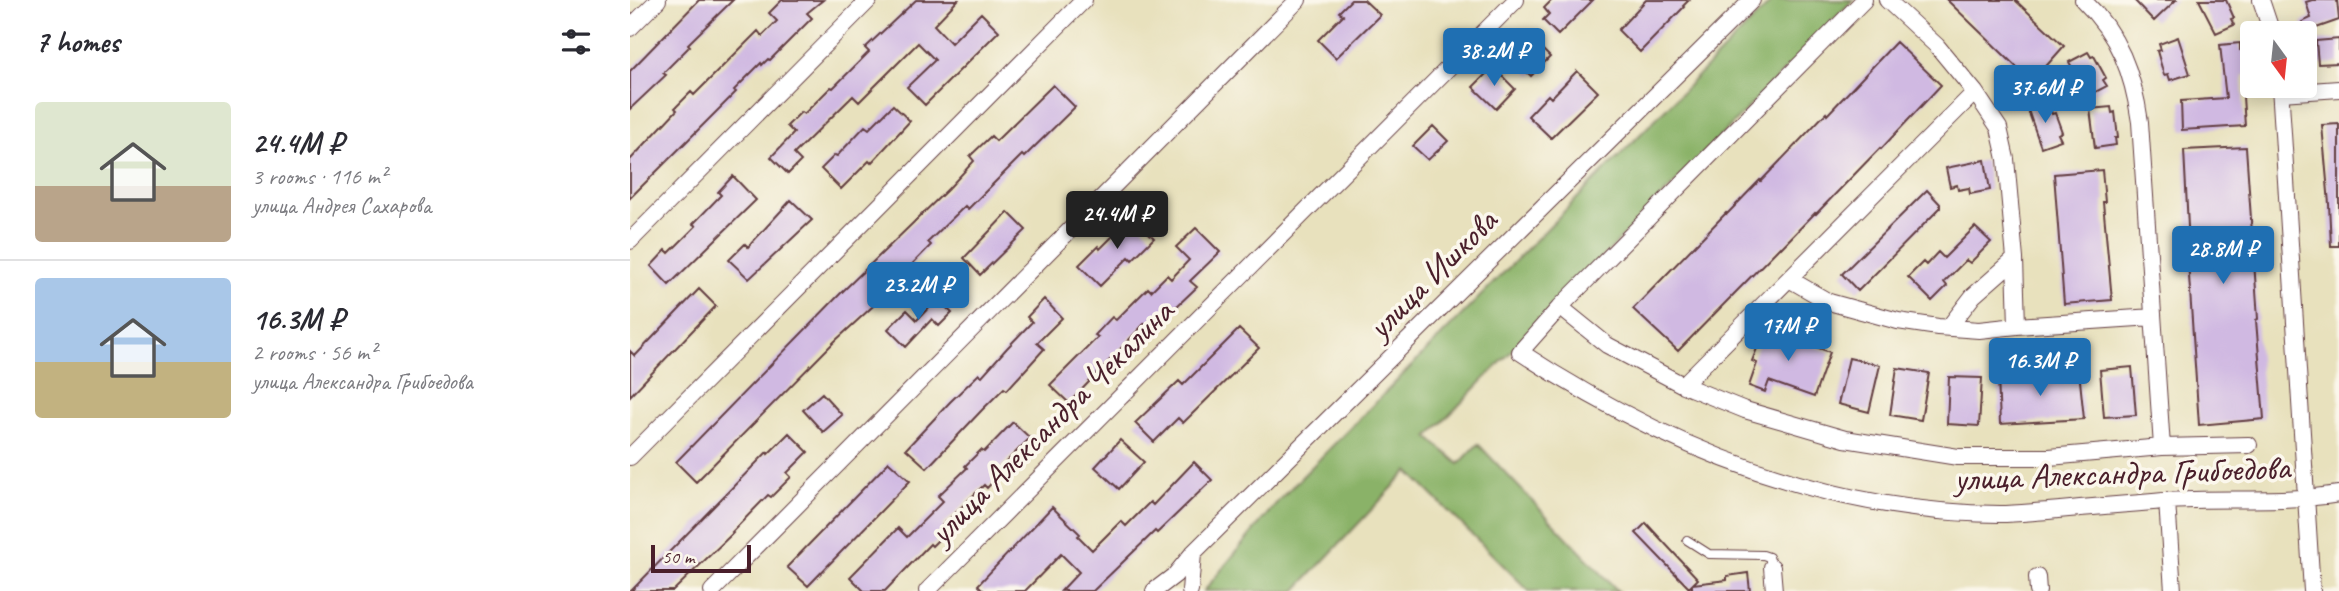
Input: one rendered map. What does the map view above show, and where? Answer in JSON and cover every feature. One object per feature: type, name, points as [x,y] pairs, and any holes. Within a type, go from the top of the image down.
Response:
[{"type":"street","points":[[630,28],[658,0]]},
{"type":"street","points":[[630,241],[869,0]]},
{"type":"street","points":[[630,457],[1084,0]]},
{"type":"street","points":[[712,591],[1298,0]]},
{"type":"street","name":"улица Александра Чекалина","points":[[928,591],[1516,0]]},
{"type":"street","name":"улица Ишкова","points":[[1154,591],[1175,575],[1193,553],[1752,0]]},
{"type":"street","points":[[1864,0],[1560,307],[1607,345],[1683,385],[1745,411],[1845,439],[1958,457],[2049,457],[2162,447],[2249,445]]},
{"type":"street","points":[[1887,0],[1937,46],[1975,92],[1999,128],[2006,159],[2015,259],[2017,326]]},
{"type":"street","points":[[2083,0],[2097,14],[2121,50],[2135,88],[2140,122],[2162,447]]},
{"type":"street","points":[[2261,0],[2268,21]]},
{"type":"street","points":[[2317,89],[2339,89]]},
{"type":"street","points":[[1683,385],[1975,92]]},
{"type":"street","points":[[2282,98],[2312,591]]},
{"type":"street","points":[[1949,327],[1973,296],[2015,259]]},
{"type":"street","points":[[1789,279],[1829,302],[1861,312],[1898,321],[1949,327],[1979,330],[2153,317]]},
{"type":"street","name":"улица Александра Грибоедова","points":[[1560,307],[1520,352],[1571,386],[1696,449],[1828,494],[1913,508],[2001,514],[2167,501],[2307,499],[2339,494]]},
{"type":"street","points":[[2167,501],[2173,591]]},
{"type":"street","points":[[1190,591],[1193,553]]},
{"type":"street","points":[[1772,567],[1774,591]]},
{"type":"lane","points":[[1687,540],[1709,554],[1763,555],[1769,557],[1772,567]]},
{"type":"green space","points":[[1773,0],[1853,0],[1428,437],[1459,464],[1478,444],[1618,591],[1529,591],[1408,471],[1295,591],[1204,591],[1279,500]]},
{"type":"building","points":[[699,0],[733,0],[688,44],[690,46],[663,73],[666,75],[630,109],[630,71]]},
{"type":"building","points":[[782,0],[823,0],[807,13],[812,18],[770,60],[762,65],[761,63],[734,90],[736,92],[630,198],[630,160],[691,92],[694,95],[758,31],[762,36],[777,21],[769,13]]},
{"type":"building","points":[[916,0],[958,0],[934,25],[951,43],[981,13],[999,31],[925,105],[907,87],[935,60],[918,43],[859,102],[853,96],[794,154],[801,161],[788,174],[771,157],[794,133],[787,126],[833,88],[869,52],[865,48]]},
{"type":"building","points":[[1351,0],[1364,0],[1380,15],[1336,58],[1318,40],[1343,15],[1339,12]]},
{"type":"building","points":[[1552,0],[1593,0],[1558,35],[1543,20],[1549,14],[1544,8]]},
{"type":"building","points":[[1646,0],[1689,0],[1640,52],[1618,30]]},
{"type":"building","points":[[1947,0],[2015,0],[2064,46],[2032,82]]},
{"type":"building","points":[[2134,0],[2176,0],[2154,21]]},
{"type":"building","points":[[2199,0],[2226,0],[2234,18],[2231,19],[2234,25],[2216,33]]},
{"type":"building","points":[[2337,0],[2339,20],[2317,28],[2317,21],[2304,21],[2311,18],[2306,2]]},
{"type":"building","points":[[1527,34],[1550,57],[1531,76],[1507,53]]},
{"type":"building","points":[[2178,37],[2190,74],[2170,80],[2168,74],[2164,75],[2157,51],[2161,50],[2159,44]]},
{"type":"building","points":[[2339,39],[2339,63],[2318,64],[2317,41]]},
{"type":"building","points":[[1896,42],[1941,85],[1881,149],[1678,351],[1633,309]]},
{"type":"building","points":[[2240,43],[2240,98],[2243,98],[2245,126],[2182,130],[2181,101],[2226,98],[2220,45]]},
{"type":"building","points":[[2088,52],[2091,57],[2094,56],[2106,78],[2103,80],[2107,86],[2088,96],[2069,62]]},
{"type":"building","points":[[1493,67],[1515,89],[1496,109],[1473,87]]},
{"type":"building","points":[[1577,71],[1598,92],[1551,138],[1528,116],[1548,95],[1551,98]]},
{"type":"building","points":[[1053,85],[1075,107],[968,209],[965,206],[928,242],[931,245],[883,297],[835,341],[696,482],[676,462],[842,292],[948,189],[974,161],[970,156],[991,136],[996,141]]},
{"type":"building","points":[[2048,103],[2062,132],[2058,134],[2061,140],[2041,147],[2028,110]]},
{"type":"building","points":[[893,105],[910,121],[871,163],[869,161],[841,189],[821,169],[865,126],[869,129]]},
{"type":"building","points":[[2111,107],[2112,113],[2115,112],[2118,138],[2115,138],[2116,145],[2095,148],[2090,109]]},
{"type":"building","points":[[2339,124],[2339,246],[2331,246],[2322,125]]},
{"type":"building","points":[[1433,126],[1448,141],[1428,160],[1413,146]]},
{"type":"building","points":[[2246,147],[2264,419],[2199,425],[2187,246],[2184,150]]},
{"type":"building","points":[[1985,160],[1990,190],[1970,194],[1969,188],[1958,190],[1957,185],[1950,187],[1946,168]]},
{"type":"building","points":[[2102,170],[2112,300],[2064,304],[2054,174]]},
{"type":"building","points":[[733,176],[756,200],[669,285],[651,266],[666,250],[669,253],[696,226],[693,224],[721,195],[718,192]]},
{"type":"building","points":[[1927,190],[1940,204],[1940,208],[1858,291],[1842,274]]},
{"type":"building","points":[[791,200],[812,220],[749,279],[729,260],[745,244],[748,247]]},
{"type":"building","points":[[1008,212],[1026,230],[980,275],[964,258]]},
{"type":"building","points":[[1132,217],[1154,238],[1132,260],[1129,257],[1100,286],[1079,265],[1098,246],[1100,249]]},
{"type":"building","points":[[1975,227],[1991,242],[1970,263],[1966,260],[1944,282],[1947,286],[1932,301],[1908,277],[1923,262],[1926,265],[1938,252],[1944,258]]},
{"type":"building","points":[[1196,228],[1220,252],[1190,281],[1197,287],[1152,330],[1145,323],[1069,403],[1050,385],[1098,337],[1095,335],[1112,317],[1116,320],[1148,288],[1151,291],[1167,275],[1171,279],[1189,260],[1176,247]]},
{"type":"building","points":[[699,289],[716,306],[630,396],[630,351],[635,356]]},
{"type":"building","points":[[937,299],[952,313],[939,326],[932,319],[906,347],[888,329],[907,310],[917,320]]},
{"type":"building","points":[[1044,299],[1062,318],[1037,343],[1044,349],[1007,390],[1004,388],[927,468],[906,449],[979,374],[982,376],[1032,322],[1027,317]]},
{"type":"building","points":[[1773,320],[1789,326],[1785,336],[1830,352],[1814,397],[1769,381],[1765,392],[1749,386],[1757,363],[1752,361],[1760,341],[1765,343]]},
{"type":"building","points":[[1239,329],[1259,348],[1183,423],[1178,418],[1154,442],[1135,423],[1179,381],[1183,385]]},
{"type":"building","points":[[1849,358],[1880,365],[1869,412],[1838,404]]},
{"type":"building","points":[[2132,367],[2136,415],[2104,417],[2100,370]]},
{"type":"building","points":[[1897,368],[1929,373],[1921,420],[1890,415]]},
{"type":"building","points":[[2079,371],[2084,419],[2000,424],[1998,376]]},
{"type":"building","points":[[1949,377],[1982,378],[1979,426],[1947,424]]},
{"type":"building","points":[[822,393],[842,415],[823,432],[803,410]]},
{"type":"building","points":[[1013,422],[1030,438],[1000,468],[1003,471],[987,488],[984,485],[942,526],[947,531],[932,546],[930,544],[885,591],[864,591],[850,577],[898,528],[907,537],[943,501],[938,496],[967,468],[965,466],[981,450],[984,452]]},
{"type":"building","points":[[789,433],[808,452],[787,473],[791,477],[771,497],[768,495],[673,591],[631,591],[767,452],[768,454]]},
{"type":"building","points":[[1120,440],[1144,462],[1119,489],[1095,467]]},
{"type":"building","points":[[889,462],[910,481],[808,586],[787,567]]},
{"type":"building","points":[[1194,462],[1212,480],[1093,591],[1061,591],[1079,572],[1061,554],[1025,591],[984,591],[978,585],[1052,507],[1080,534],[1078,536],[1092,550],[1121,521],[1126,526],[1150,502],[1153,505]]},
{"type":"building","points":[[1646,523],[1698,579],[1693,584],[1727,580],[1727,576],[1748,573],[1750,591],[1692,591],[1692,585],[1689,588],[1636,533]]}]
